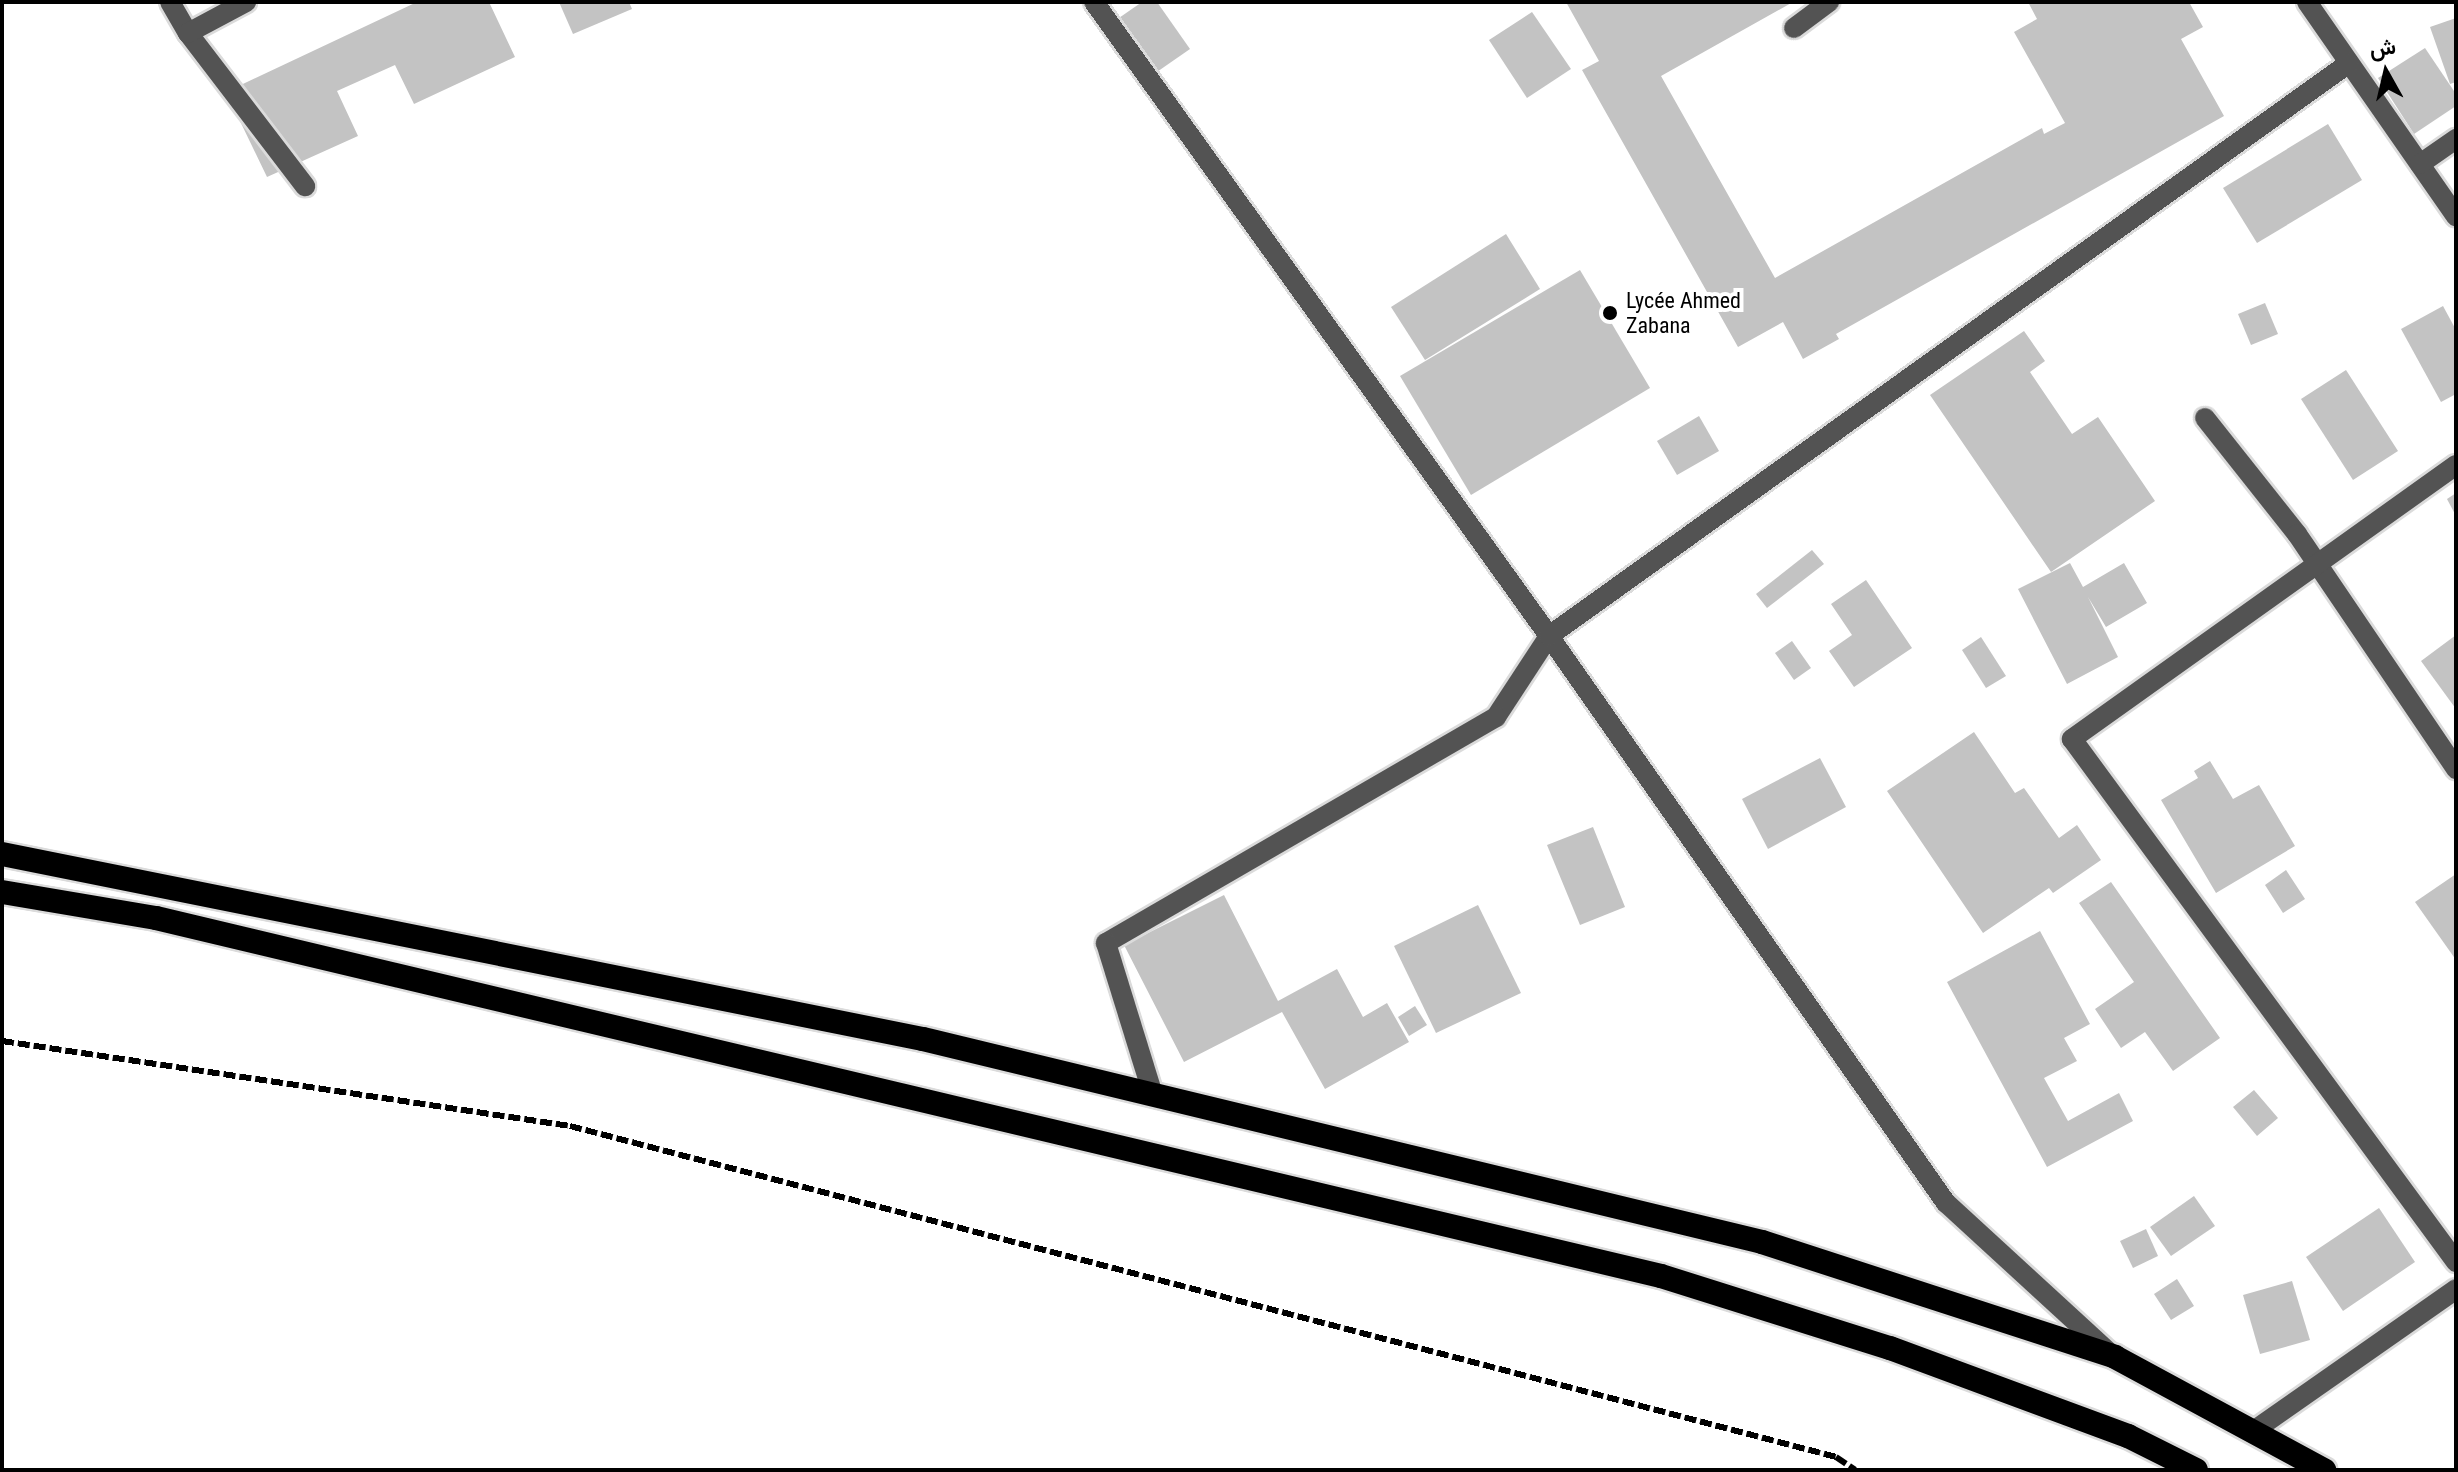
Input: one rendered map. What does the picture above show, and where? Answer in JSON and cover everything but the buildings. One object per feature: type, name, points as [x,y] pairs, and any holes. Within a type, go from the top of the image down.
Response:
[{"type":"highway","points":[[2,854],[923,1039],[1762,1242],[2115,1357],[2324,1470]]},
{"type":"highway","points":[[2,892],[156,918],[1661,1276],[1905,1353],[2128,1436],[2196,1470]]},
{"type":"street","points":[[170,2],[188,33],[305,186]]},
{"type":"street","points":[[188,33],[246,2]]},
{"type":"street","points":[[1094,2],[1549,636],[1946,1203],[2115,1357]]},
{"type":"street","points":[[1794,28],[1829,2]]},
{"type":"street","points":[[2307,2],[2456,216]]},
{"type":"street","points":[[1153,1095],[1106,943],[1496,717],[1549,636],[2349,63]]},
{"type":"street","points":[[2420,164],[2456,139]]},
{"type":"street","points":[[2205,418],[2297,534],[2315,566],[2456,769]]},
{"type":"street","points":[[2456,465],[2072,739],[2456,1262]]},
{"type":"street","points":[[2252,1432],[2456,1289]]},
{"type":"railway","points":[[2,1041],[570,1126],[1836,1457],[1855,1470]]},
{"type":"place","name":"Lycée Ahmed Zabana","points":[[1610,313]]}]
